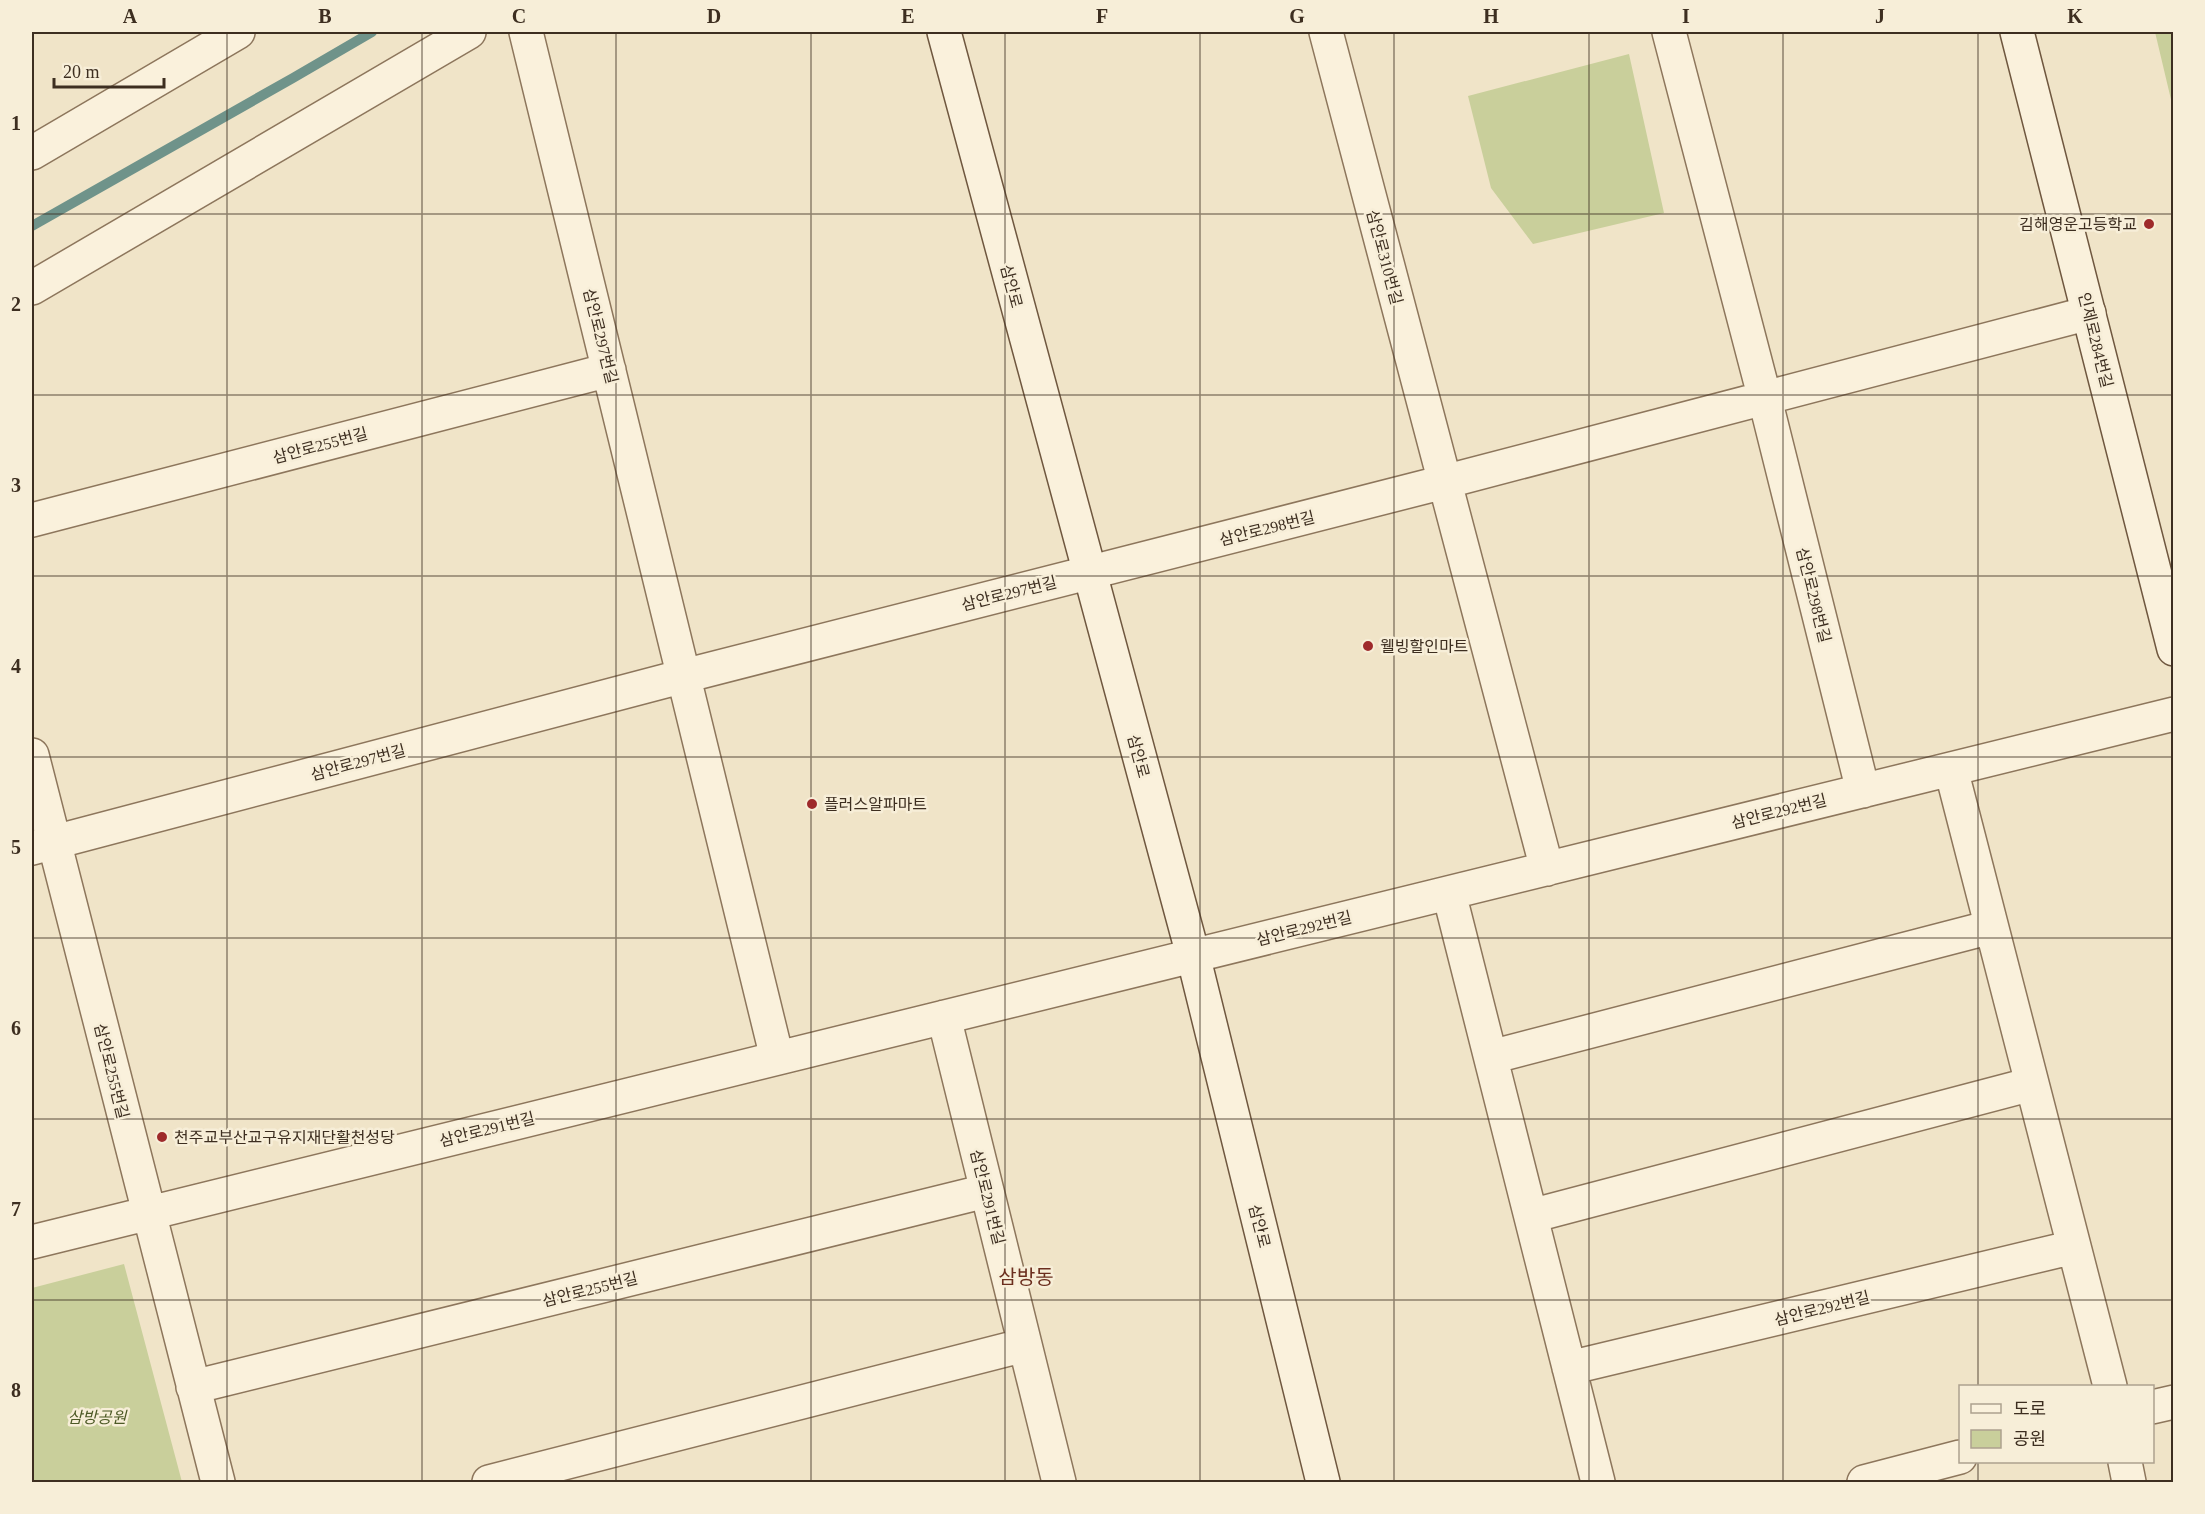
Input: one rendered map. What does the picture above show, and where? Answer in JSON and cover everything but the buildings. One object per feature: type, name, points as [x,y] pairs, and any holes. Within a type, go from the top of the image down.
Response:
[{"type":"street","points":[[32,153],[238,32]]},
{"type":"street","points":[[32,288],[469,32]]},
{"type":"street","name":"삼안로297번길","points":[[526,32],[684,676]]},
{"type":"street","name":"삼안로","points":[[944,32],[1193,955],[1323,1482]]},
{"type":"street","name":"삼안로310번길","points":[[1326,32],[1444,482]]},
{"type":"street","points":[[1670,32],[1765,399]]},
{"type":"street","name":"인제로284번길","points":[[2017,32],[2174,649]]},
{"type":"street","name":"삼안로298번길","points":[[1089,573],[2089,313]]},
{"type":"street","name":"삼안로255번길","points":[[32,520],[609,370]]},
{"type":"street","name":"삼안로298번길","points":[[1765,399],[1863,791]]},
{"type":"street","points":[[1444,482],[1546,869]]},
{"type":"street","name":"삼안로297번길","points":[[43,846],[684,676],[1089,573]]},
{"type":"street","points":[[684,676],[777,1058]]},
{"type":"street","name":"삼안로292번길","points":[[1193,955],[2174,714]]},
{"type":"street","name":"삼안로255번길","points":[[32,755],[43,846],[148,1212],[218,1482]]},
{"type":"street","points":[[1951,769],[2110,1385]]},
{"type":"street","points":[[1449,892],[1598,1482]]},
{"type":"street","points":[[1491,1057],[1991,927]]},
{"type":"street","name":"삼안로291번길","points":[[32,1242],[1193,955]]},
{"type":"street","name":"삼안로291번길","points":[[944,1017],[1059,1482]]},
{"type":"street","points":[[1531,1216],[2032,1084]]},
{"type":"street","name":"삼안로255번길","points":[[193,1387],[986,1191]]},
{"type":"street","name":"삼안로292번길","points":[[1569,1368],[2074,1247]]},
{"type":"street","points":[[489,1482],[1025,1345]]},
{"type":"street","points":[[2154,1407],[2174,1402]]},
{"type":"street","points":[[1864,1482],[1908,1477],[1959,1457]]},
{"type":"street","points":[[2125,1463],[2129,1482]]},
{"type":"green space","points":[[2155,32],[2173,32],[2173,108]]},
{"type":"green space","points":[[1629,54],[1664,213],[1533,244],[1491,188],[1468,96]]},
{"type":"green space","name":"삼방공원","points":[[124,1264],[182,1482],[32,1482],[32,1288]]},
{"type":"waterway","points":[[32,226],[372,32]]},
{"type":"place","name":"김해영운고등학교","points":[[2149,224]]},
{"type":"place","name":"웰빙할인마트","points":[[1368,646]]},
{"type":"place","name":"플러스알파마트","points":[[812,804]]},
{"type":"place","name":"천주교부산교구유지재단활천성당","points":[[162,1137]]},
{"type":"district","name":"삼방동","points":[[1026,1277]]}]
